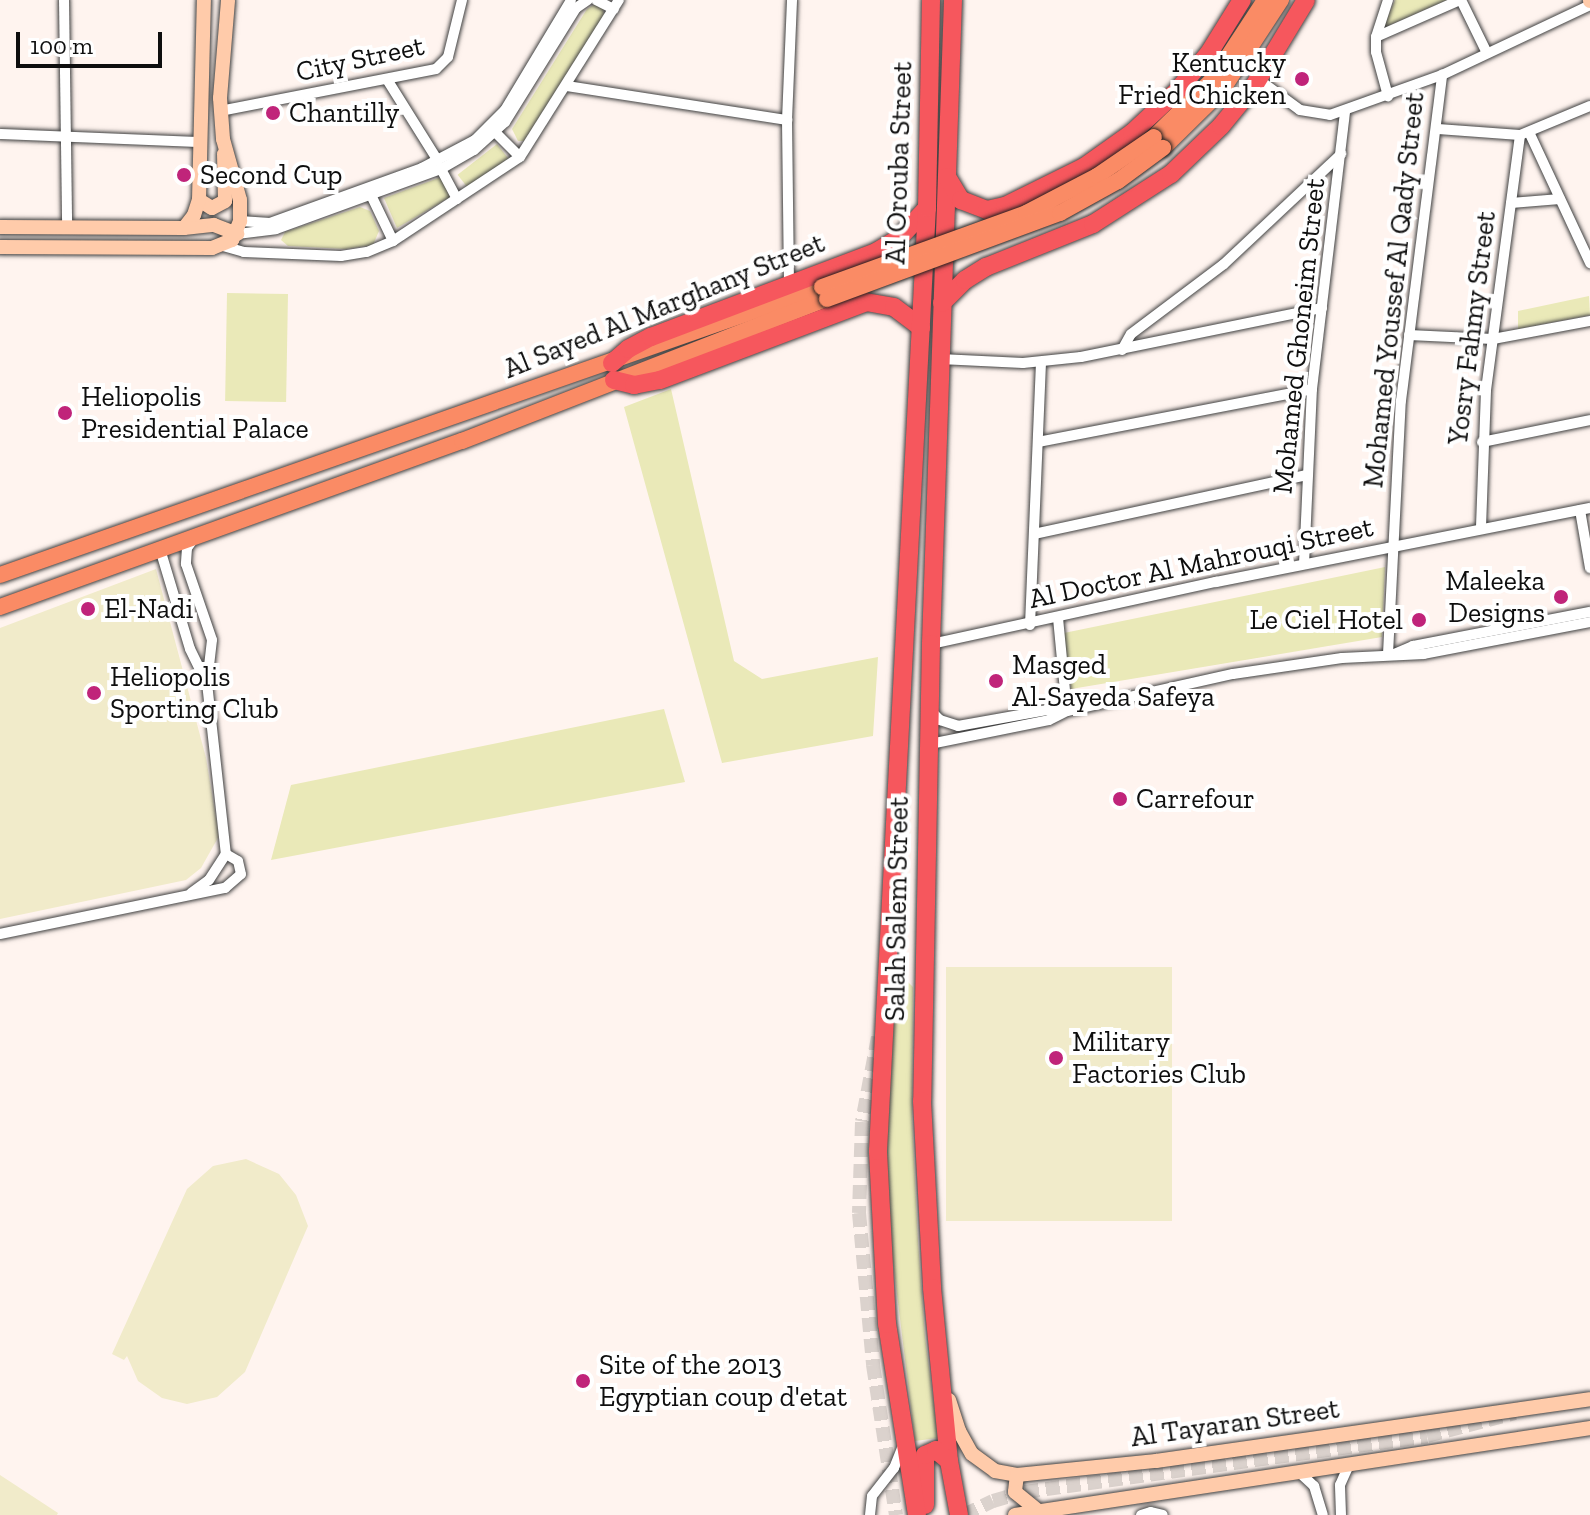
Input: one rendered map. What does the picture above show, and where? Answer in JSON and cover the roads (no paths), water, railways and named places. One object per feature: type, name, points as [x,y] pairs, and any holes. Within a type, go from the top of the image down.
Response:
[{"type":"highway","name":"Al Orouba Street","points":[[921,327],[931,0]]},
{"type":"highway","points":[[1008,258],[992,251],[984,235],[988,217],[997,209],[1084,167],[1143,125],[1194,73],[1242,0]]},
{"type":"highway","points":[[942,303],[975,273],[1083,229],[1152,188],[1205,143],[1258,79],[1306,0]]},
{"type":"highway","name":"Al Orouba Street","points":[[942,303],[956,5]]},
{"type":"highway","points":[[947,177],[955,194],[969,205],[997,209]]},
{"type":"highway","name":"Al Sayed Al Marghany Street","points":[[921,327],[894,307],[876,302],[857,305],[660,380],[634,385],[613,372],[628,349],[651,337],[847,262],[899,238],[927,208]]},
{"type":"highway","points":[[847,262],[859,282],[857,305]]},
{"type":"highway","name":"Salah Salem Street","points":[[942,303],[924,964],[925,1195],[949,1461],[959,1515]]},
{"type":"highway","name":"Salah Salem Street","points":[[917,1515],[887,1324],[879,1209],[880,1093],[890,964],[921,327]]},
{"type":"highway","points":[[890,964],[924,964]]},
{"type":"highway","points":[[925,1515],[923,1458],[936,1450],[949,1461]]},
{"type":"main road","points":[[184,228],[194,215],[199,200],[204,0]]},
{"type":"main road","points":[[0,247],[217,247],[238,228],[239,191],[226,150],[220,111],[228,0]]},
{"type":"main road","points":[[613,372],[1026,213],[1074,189],[1137,150],[1186,109],[1228,61],[1265,0]]},
{"type":"main road","points":[[613,372],[1030,225],[1090,198],[1145,162],[1206,108],[1241,65],[1281,0]]},
{"type":"main road","points":[[199,200],[212,208],[225,201],[221,163],[226,150]]},
{"type":"main road","points":[[0,227],[184,228],[214,225],[238,228]]},
{"type":"main road","points":[[214,225],[217,247]]},
{"type":"main road","points":[[590,371],[596,387]]},
{"type":"main road","name":"Al Sayed Al Marghany Street","points":[[0,575],[590,371],[613,372]]},
{"type":"main road","name":"Al Sayed Al Marghany Street","points":[[3,603],[453,444],[596,387],[613,372]]},
{"type":"main road","name":"Al Tayaran Street","points":[[942,1381],[959,1431],[972,1454],[995,1471],[1017,1475],[1170,1459],[1590,1399]]},
{"type":"main road","name":"Al Tayaran Street","points":[[1015,1515],[1590,1428]]},
{"type":"main road","points":[[1017,1475],[1015,1492],[1037,1510]]},
{"type":"street","points":[[64,0],[67,227]]},
{"type":"street","name":"City Street","points":[[220,111],[388,81],[442,65],[462,0]]},
{"type":"street","points":[[238,228],[270,223],[439,165],[475,140],[499,116],[571,0]]},
{"type":"street","points":[[238,228],[271,231],[371,195],[439,165],[495,132],[576,8],[588,0]]},
{"type":"street","points":[[217,247],[346,256],[393,241],[520,157],[617,4],[596,0]]},
{"type":"street","points":[[789,284],[787,120],[792,0]]},
{"type":"street","points":[[1388,0],[1376,37],[1378,68],[1388,96]]},
{"type":"street","points":[[1376,37],[1461,0],[1487,53]]},
{"type":"street","points":[[1258,79],[1300,110],[1330,115],[1345,112],[1442,75],[1590,2]]},
{"type":"street","name":"Mohamed Youssef Al Qady Street","points":[[1391,654],[1401,401],[1438,129],[1442,75]]},
{"type":"street","points":[[388,81],[457,199]]},
{"type":"street","points":[[567,86],[787,120]]},
{"type":"street","points":[[1438,129],[1524,134],[1590,106]]},
{"type":"street","name":"Mohamed Ghoneim Street","points":[[1304,564],[1312,389],[1345,112]]},
{"type":"street","points":[[495,132],[520,157]]},
{"type":"street","points":[[0,134],[199,142]]},
{"type":"street","points":[[1524,134],[1560,199],[1590,263]]},
{"type":"street","name":"Yosry Fahmy Street","points":[[1481,527],[1482,442],[1493,339],[1511,203],[1524,134]]},
{"type":"street","points":[[1122,350],[1131,334],[1224,264],[1341,154]]},
{"type":"street","points":[[371,195],[393,241]]},
{"type":"street","points":[[1511,203],[1560,199]]},
{"type":"street","points":[[271,231],[272,253]]},
{"type":"street","points":[[940,359],[1041,362],[1122,350],[1322,308]]},
{"type":"street","points":[[1409,335],[1493,339],[1590,321]]},
{"type":"street","points":[[1030,625],[1041,362]]},
{"type":"street","points":[[1038,442],[1312,389]]},
{"type":"street","points":[[1482,442],[1590,420]]},
{"type":"street","points":[[1034,534],[1306,475]]},
{"type":"street","points":[[1585,509],[1590,568]]},
{"type":"street","name":"Al Doctor Al Mahrouqi Street","points":[[931,644],[1481,527],[1585,509]]},
{"type":"street","points":[[183,896],[218,873],[226,854],[207,683],[211,634],[185,559],[196,536]]},
{"type":"street","points":[[160,549],[190,649],[207,683]]},
{"type":"street","points":[[1391,654],[1413,646],[1590,612]]},
{"type":"street","points":[[1058,618],[1063,712]]},
{"type":"street","points":[[930,744],[1049,720],[1063,712],[1233,674],[1391,654],[1424,654],[1590,622]]},
{"type":"street","points":[[931,711],[945,723],[958,726],[1047,710],[1063,712]]},
{"type":"street","points":[[0,934],[225,888],[239,879],[241,870],[238,861],[226,854]]},
{"type":"street","points":[[218,873],[241,870]]},
{"type":"street","points":[[218,873],[225,888]]},
{"type":"street","points":[[870,1515],[872,1496],[894,1468],[905,1438]]},
{"type":"street","points":[[1341,1515],[1339,1492],[1349,1465]]},
{"type":"street","points":[[1299,1472],[1319,1495],[1323,1515]]},
{"type":"street","points":[[1319,1495],[1328,1489],[1339,1492]]},
{"type":"street","points":[[1132,1496],[1138,1515],[1151,1512],[1165,1515],[1163,1492]]},
{"type":"tunnel","points":[[878,1037],[862,1122],[859,1213],[873,1365],[896,1515]]},
{"type":"tunnel","points":[[964,1515],[993,1501],[1025,1492],[1427,1436],[1515,1413]]},
{"type":"place","name":"Kentucky Fried Chicken","points":[[1302,79]]},
{"type":"place","name":"Chantilly","points":[[273,113]]},
{"type":"place","name":"Second Cup","points":[[184,175]]},
{"type":"place","name":"Heliopolis Presidential Palace","points":[[65,413]]},
{"type":"place","name":"Maleeka Designs","points":[[1561,597]]},
{"type":"place","name":"El-Nadi","points":[[88,609]]},
{"type":"place","name":"Le Ciel Hotel","points":[[1419,620]]},
{"type":"place","name":"Masged Al-Sayeda Safeya","points":[[996,681]]},
{"type":"place","name":"Heliopolis Sporting Club","points":[[94,693]]},
{"type":"place","name":"Carrefour","points":[[1120,799]]},
{"type":"place","name":"Military Factories Club","points":[[1056,1058]]},
{"type":"place","name":"Site of the 2013 Egyptian coup d'etat","points":[[583,1381]]}]
